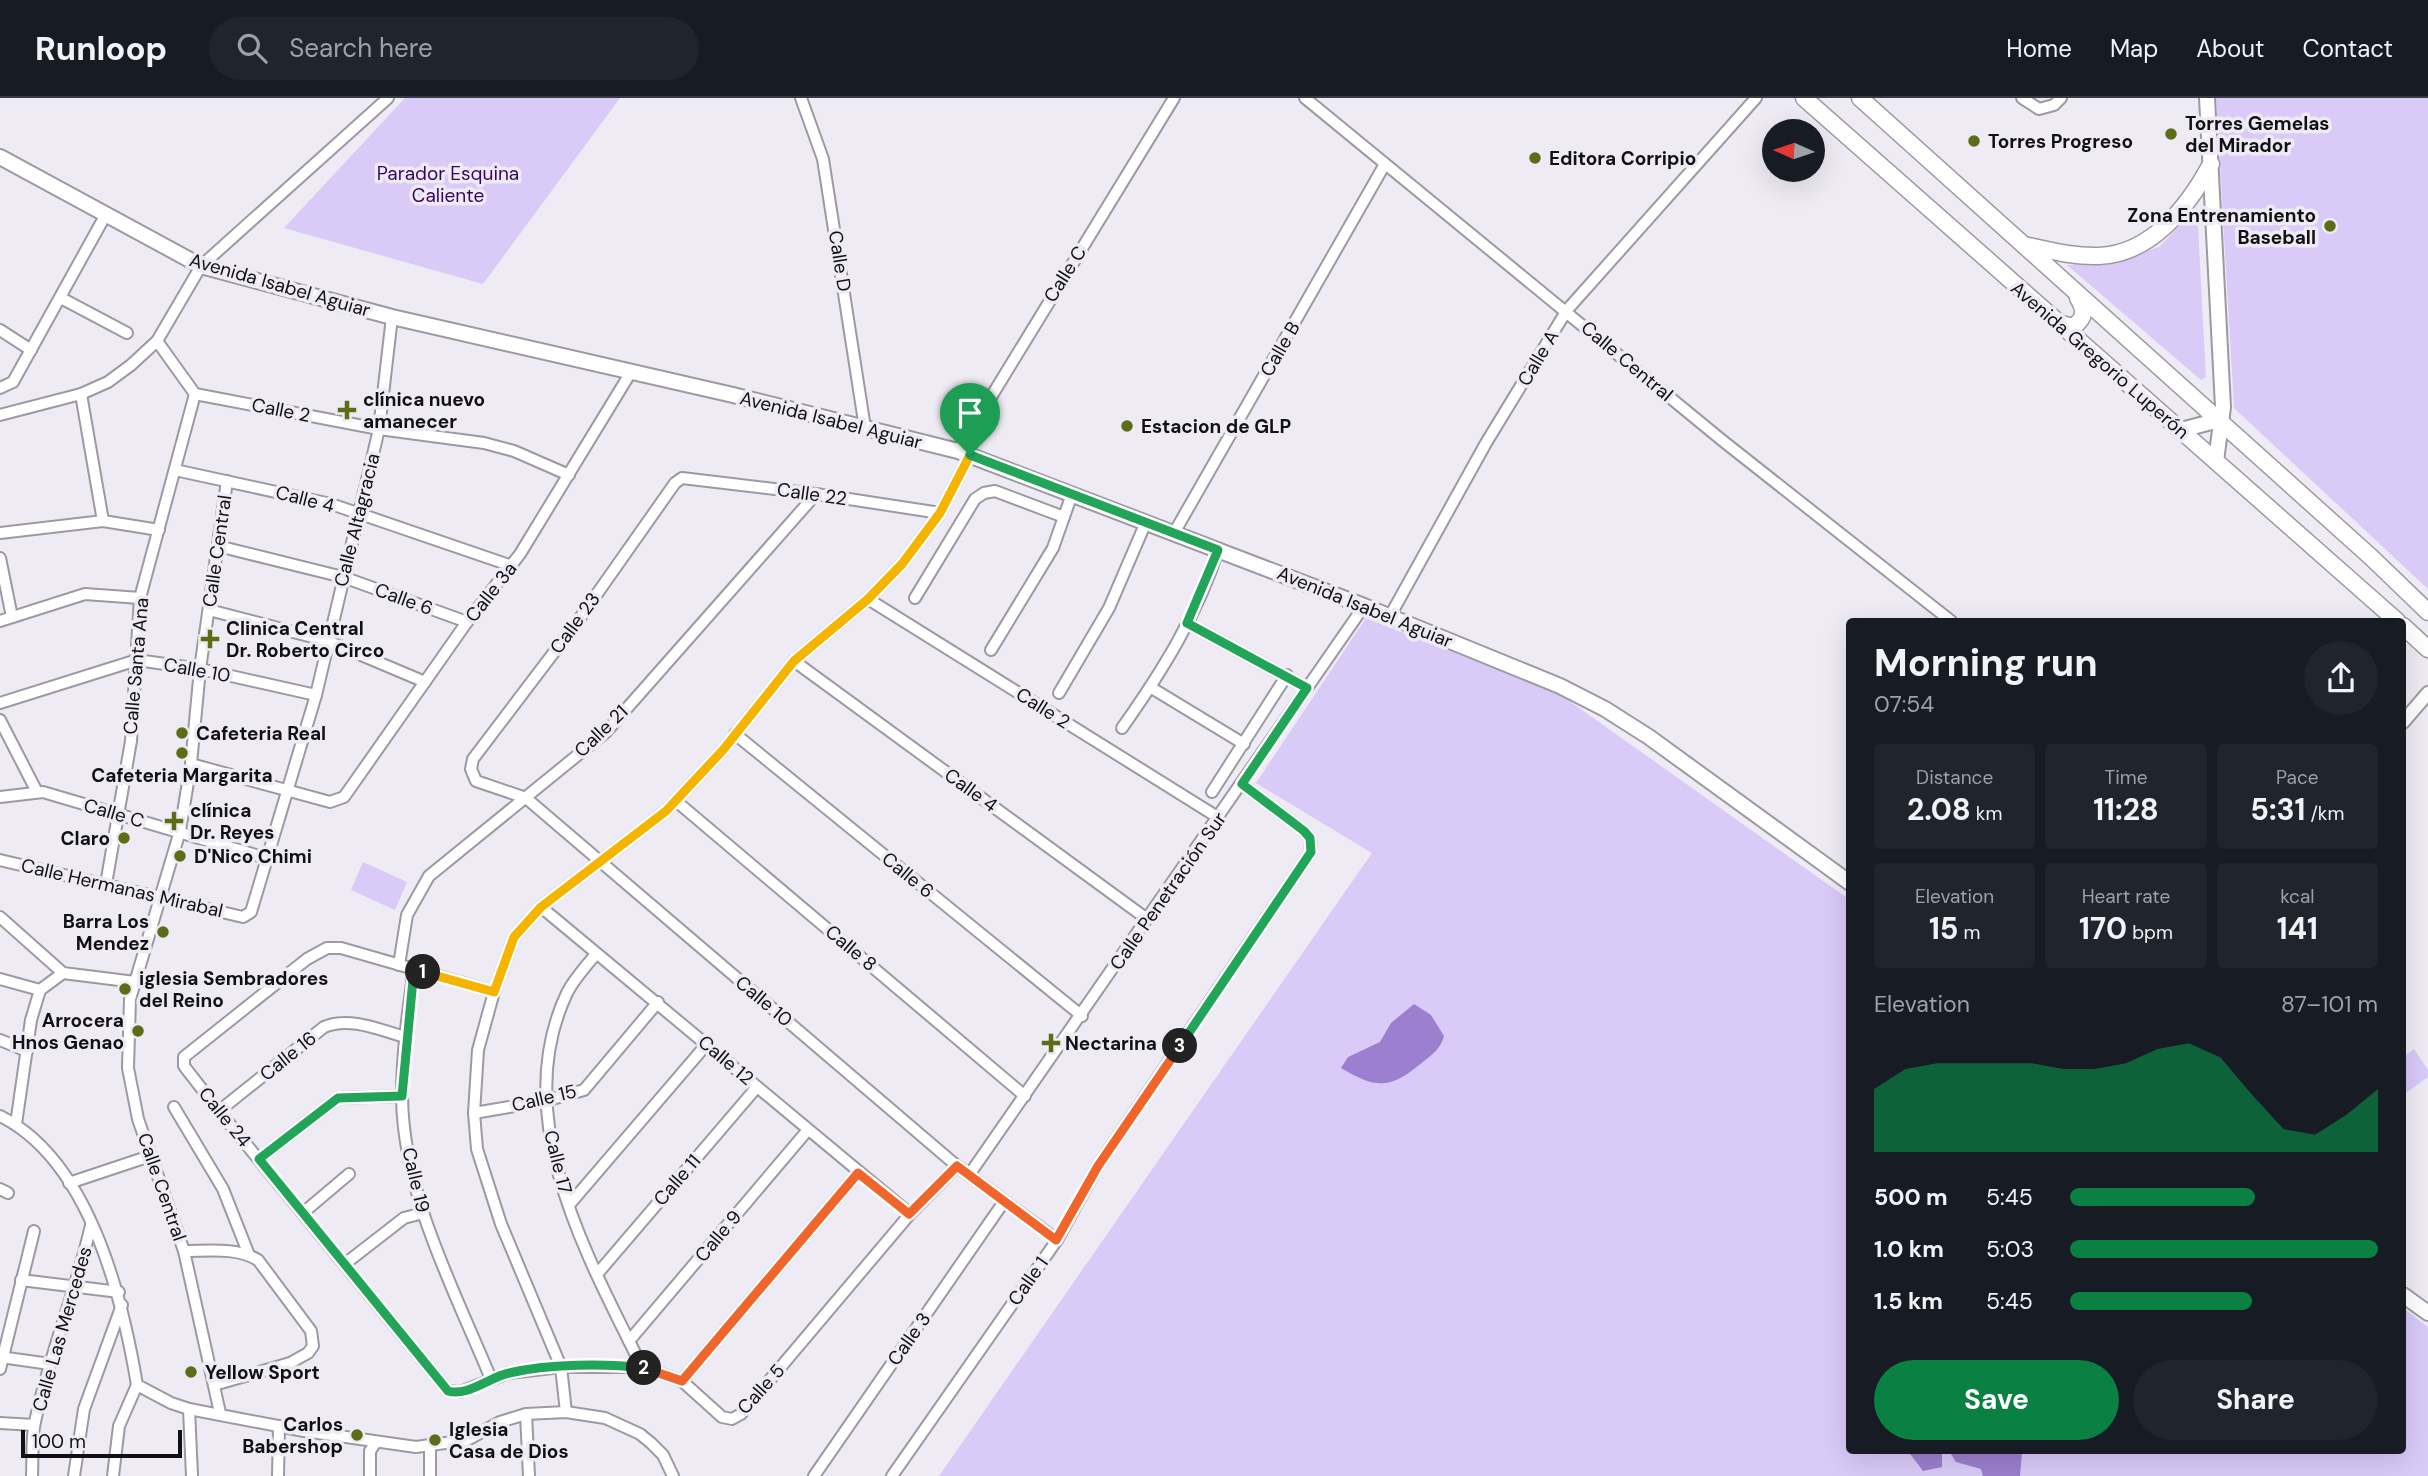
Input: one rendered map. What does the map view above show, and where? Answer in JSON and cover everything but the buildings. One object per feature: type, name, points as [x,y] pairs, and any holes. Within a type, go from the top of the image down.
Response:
[{"type":"main road","name":"Avenida Gregorio Luperón","points":[[1804,98],[2394,618]]},
{"type":"main road","name":"Avenida Gregorio Luperón","points":[[1860,98],[2075,294],[2219,420],[2428,612]]},
{"type":"main road","points":[[2207,98],[2222,397],[2216,461]]},
{"type":"main road","name":"Avenida Isabel Aguiar","points":[[0,157],[201,266],[392,317],[964,453],[1390,616],[1560,686],[1605,709],[1649,737],[1846,880]]},
{"type":"main road","points":[[2024,246],[2068,254],[2101,256],[2138,245],[2163,228],[2184,207],[2211,164]]},
{"type":"main road","points":[[2056,322],[2073,327],[2082,320],[2082,305],[2075,294]]},
{"type":"main road","points":[[2181,430],[2219,420]]},
{"type":"main road","points":[[2402,588],[2428,604]]},
{"type":"main road","points":[[2406,629],[2428,649]]},
{"type":"main road","points":[[2406,1297],[2428,1313]]},
{"type":"street","points":[[0,415],[81,394],[108,382],[157,341],[201,266],[388,98]]},
{"type":"street","name":"Calle D","points":[[801,98],[823,159],[865,428]]},
{"type":"street","name":"Calle C","points":[[566,1412],[561,1367],[501,1224],[477,1149],[474,1113],[478,1050],[494,992],[514,937],[541,907],[676,801],[794,661],[868,599],[902,564],[940,513],[964,453],[1174,98]]},
{"type":"street","name":"Calle Central","points":[[1305,98],[1567,310],[1723,441],[1947,618]]},
{"type":"street","name":"Calle A","points":[[1390,616],[1486,443],[1567,310],[1756,98]]},
{"type":"street","points":[[2022,98],[2039,108],[2054,105],[2061,98]]},
{"type":"street","name":"Calle B","points":[[1174,533],[1385,164]]},
{"type":"street","points":[[0,388],[13,382],[105,216]]},
{"type":"street","points":[[61,298],[127,333]]},
{"type":"street","name":"Calle Altagracia","points":[[243,917],[251,912],[316,695],[379,429],[392,317]]},
{"type":"street","points":[[0,330],[31,349]]},
{"type":"street","points":[[157,341],[195,394]]},
{"type":"street","name":"Calle 3a","points":[[286,788],[337,802],[344,797],[467,622],[512,566],[631,372]]},
{"type":"street","points":[[81,394],[103,521]]},
{"type":"street","name":"Calle 2","points":[[195,394],[379,429],[484,443],[514,451],[569,475]]},
{"type":"street","name":"Calle Santa Ana","points":[[106,884],[131,741],[140,598],[195,394]]},
{"type":"street","name":"Calle 4","points":[[176,470],[358,513],[512,566]]},
{"type":"street","name":"Calle 22","points":[[682,478],[816,494],[940,513]]},
{"type":"street","name":"Calle 23","points":[[471,769],[473,759],[682,478]]},
{"type":"street","name":"Calle Central","points":[[220,1413],[184,1251],[138,1119],[128,1068],[130,999],[180,831],[227,481]]},
{"type":"street","points":[[915,598],[975,499],[984,493],[995,491],[1063,517]]},
{"type":"street","name":"Calle 21","points":[[399,965],[407,915],[429,876],[606,732],[816,494]]},
{"type":"street","points":[[991,650],[1040,572],[1072,494]]},
{"type":"street","points":[[0,533],[103,521],[159,530]]},
{"type":"street","points":[[1059,693],[1109,608],[1146,522]]},
{"type":"street","name":"Calle 6","points":[[218,546],[343,577],[467,622]]},
{"type":"street","points":[[1122,728],[1150,687],[1187,623],[1218,550]]},
{"type":"street","points":[[0,558],[12,617]]},
{"type":"street","points":[[0,621],[85,594],[140,598]]},
{"type":"street","name":"Calle 2","points":[[868,599],[1219,818]]},
{"type":"street","name":"Calle Penetración Sur","points":[[969,1175],[1082,1016],[1364,606]]},
{"type":"street","points":[[209,610],[328,640],[425,682]]},
{"type":"street","points":[[1187,623],[1307,688]]},
{"type":"street","name":"Calle 10","points":[[0,704],[137,660],[200,669],[316,695]]},
{"type":"street","name":"Calle 4","points":[[794,661],[1147,919]]},
{"type":"street","points":[[1212,792],[1287,675]]},
{"type":"street","points":[[1150,687],[1244,744]]},
{"type":"street","points":[[2406,719],[2428,693]]},
{"type":"street","points":[[0,720],[37,792]]},
{"type":"street","name":"Calle 6","points":[[735,734],[1082,1016]]},
{"type":"street","points":[[191,764],[286,788]]},
{"type":"street","name":"Calle 10","points":[[471,769],[476,781],[526,798],[957,1166],[1056,1240]]},
{"type":"street","name":"Calle 1","points":[[892,1476],[1056,1240],[1098,1166],[1311,852],[1310,838],[1304,831],[1242,784]]},
{"type":"street","name":"Calle C","points":[[0,797],[37,792],[180,831],[266,858]]},
{"type":"street","name":"Calle 8","points":[[676,801],[1025,1096]]},
{"type":"street","name":"Calle Hermanas Mirabal","points":[[0,860],[243,917]]},
{"type":"street","name":"Calle 12","points":[[541,907],[909,1214]]},
{"type":"street","points":[[0,917],[62,973],[135,982]]},
{"type":"street","name":"Calle 24","points":[[399,965],[341,947],[317,952],[185,1053],[184,1066],[442,1384],[455,1393]]},
{"type":"street","name":"Calle 17","points":[[596,954],[568,990],[556,1021],[545,1101],[549,1132],[569,1205],[642,1367]]},
{"type":"street","points":[[399,965],[494,992]]},
{"type":"street","name":"Calle 19","points":[[414,969],[405,1037],[402,1096],[404,1122],[423,1213],[491,1379]]},
{"type":"street","points":[[16,1124],[40,990],[62,973]]},
{"type":"street","points":[[0,979],[40,990]]},
{"type":"street","name":"Calle 15","points":[[474,1113],[545,1101],[583,1090],[658,1003]]},
{"type":"street","name":"Calle 16","points":[[219,1111],[324,1027],[347,1022],[405,1037]]},
{"type":"street","points":[[0,1040],[27,1051]]},
{"type":"street","points":[[569,1205],[706,1045]]},
{"type":"street","name":"Calle 11","points":[[598,1273],[757,1087]]},
{"type":"street","points":[[259,1159],[338,1098],[402,1096]]},
{"type":"street","points":[[174,1107],[223,1189],[249,1255]]},
{"type":"street","points":[[0,1116],[16,1124],[56,1164],[69,1183],[91,1225],[118,1292],[137,1385],[119,1426],[113,1476]]},
{"type":"street","name":"Calle 9","points":[[629,1341],[807,1131]]},
{"type":"street","points":[[69,1183],[150,1156]]},
{"type":"street","name":"Calle 5","points":[[455,1393],[509,1373],[561,1367],[642,1367],[682,1381],[722,1417],[732,1419],[741,1414],[909,1214],[957,1166]]},
{"type":"street","points":[[682,1381],[858,1173]]},
{"type":"street","points":[[304,1212],[349,1174]]},
{"type":"street","name":"Calle 3","points":[[814,1476],[1003,1203]]},
{"type":"street","points":[[346,1264],[404,1218],[423,1213]]},
{"type":"street","name":"Calle Las Mercedes","points":[[32,1476],[34,1425],[50,1364],[76,1286],[91,1225]]},
{"type":"street","points":[[0,1369],[34,1231]]},
{"type":"street","points":[[184,1251],[249,1255],[258,1260],[311,1331],[313,1346],[309,1353],[290,1363],[214,1385]]},
{"type":"street","points":[[21,1280],[118,1292]]},
{"type":"street","points":[[74,1476],[83,1409],[122,1305]]},
{"type":"street","points":[[1,1357],[50,1364]]},
{"type":"street","points":[[137,1385],[189,1409],[416,1447],[467,1440],[500,1422],[526,1414],[566,1412],[605,1418],[640,1434],[663,1455],[673,1476]]},
{"type":"street","points":[[189,1409],[192,1476]]},
{"type":"street","points":[[526,1414],[529,1476]]},
{"type":"street","points":[[0,1423],[34,1425]]},
{"type":"street","points":[[278,1476],[279,1426]]},
{"type":"street","points":[[370,1476],[370,1451],[376,1442]]},
{"type":"street","points":[[430,1445],[430,1476]]},
{"type":"green space","name":"Parador Esquina Caliente","points":[[405,98],[620,98],[483,284],[284,228]]},
{"type":"green space","points":[[2216,98],[2428,98],[2428,589],[2234,408]]},
{"type":"green space","points":[[2197,208],[2206,377],[2201,380],[2067,265],[2120,260],[2159,247]]},
{"type":"green space","points":[[1366,618],[1558,693],[1846,897],[1846,1454],[2406,1454],[2406,1310],[2428,1327],[2428,1476],[939,1476],[1372,853],[1256,783]]},
{"type":"green space","points":[[363,862],[407,882],[395,910],[351,890]]},
{"type":"green space","points":[[2414,1049],[2428,1070],[2428,1077],[2406,1093],[2406,1055]]},
{"type":"shaded area","points":[[1414,1004],[1431,1015],[1444,1036],[1439,1047],[1430,1056],[1402,1077],[1384,1083],[1365,1080],[1341,1068],[1348,1057],[1380,1042],[1391,1023]]},
{"type":"shaded area","points":[[1910,1454],[1942,1454],[1942,1467],[1923,1471]]},
{"type":"shaded area","points":[[1951,1454],[2022,1454],[2020,1476],[1983,1476],[1981,1469],[1956,1462]]},
{"type":"place","name":"Torres Gemelas del Mirador","points":[[2171,134]]},
{"type":"place","name":"Torres Progreso","points":[[1974,141]]},
{"type":"place","name":"Editora Corripio","points":[[1535,158]]},
{"type":"place","name":"Zona Entrenamiento Baseball","points":[[2330,226]]},
{"type":"place","name":"clínica nuevo amanecer","points":[[347,410]]},
{"type":"place","name":"Estacion de GLP","points":[[1127,426]]},
{"type":"place","name":"Clinica Central Dr. Roberto Circo","points":[[210,639]]},
{"type":"place","name":"Cafeteria Real","points":[[182,733]]},
{"type":"place","name":"Cafeteria Margarita","points":[[182,753]]},
{"type":"place","name":"clínica Dr. Reyes","points":[[174,821]]},
{"type":"place","name":"Claro","points":[[124,838]]},
{"type":"place","name":"D'Nico Chimi","points":[[180,856]]},
{"type":"place","name":"Barra Los Mendez","points":[[163,932]]},
{"type":"place","name":"iglesia Sembradores del Reino","points":[[125,989]]},
{"type":"place","name":"Arrocera Hnos Genao","points":[[138,1031]]},
{"type":"place","name":"Nectarina","points":[[1051,1043]]},
{"type":"place","name":"Yellow Sport","points":[[191,1372]]},
{"type":"place","name":"Carlos Babershop","points":[[357,1435]]},
{"type":"place","name":"Iglesia Casa de Dios","points":[[435,1440]]},
{"type":"route","points":[[970,455],[1218,550],[1187,623],[1307,688],[1242,784],[1310,838],[1311,852],[1304,865],[1098,1166],[1056,1240],[957,1166],[909,1214],[858,1173],[682,1381],[642,1367],[561,1367],[509,1373],[460,1392],[448,1391],[259,1159],[338,1098],[402,1096],[405,1037],[414,969],[494,992],[514,937],[541,907],[666,811],[723,750],[794,661],[868,599],[902,564],[940,513],[970,455]]}]
